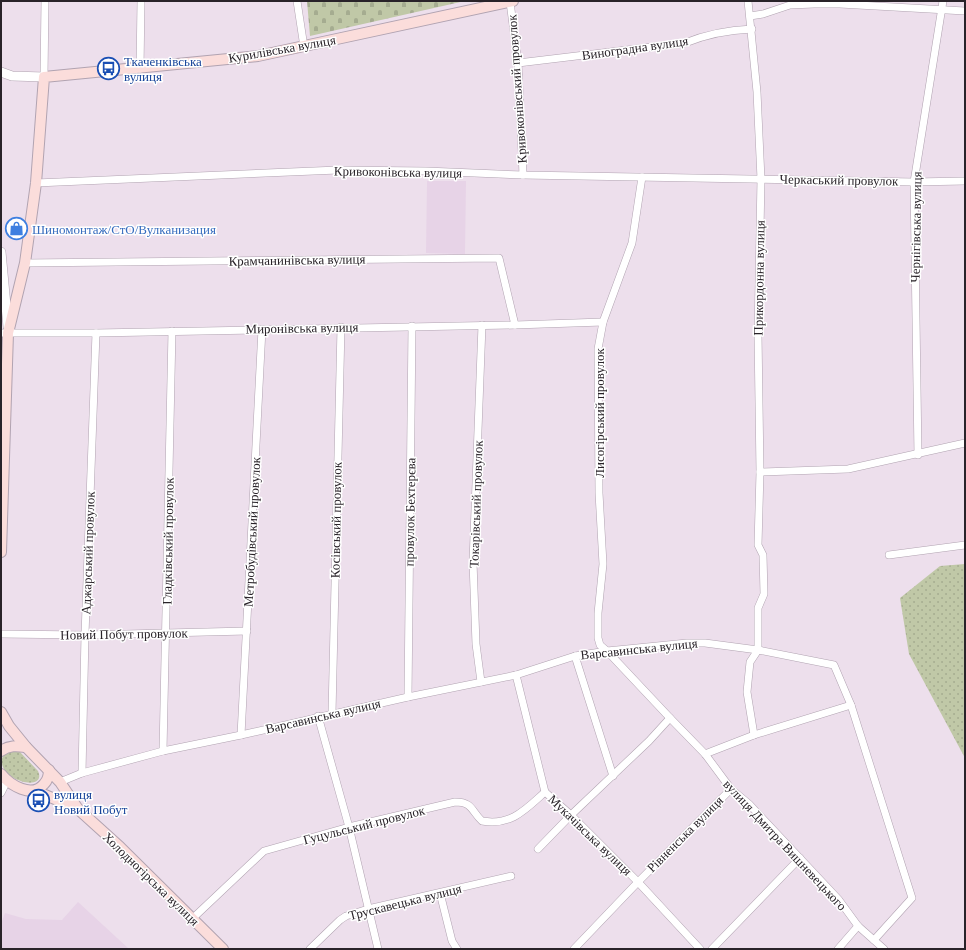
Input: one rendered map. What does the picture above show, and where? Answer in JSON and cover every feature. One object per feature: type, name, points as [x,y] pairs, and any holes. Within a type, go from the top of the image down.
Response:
[{"type":"main road","name":"Курилівська вулиця","points":[[44,77],[140,69],[258,56],[512,2]]},
{"type":"main road","points":[[1,552],[5,333],[25,263],[36,183],[44,77]]},
{"type":"main road","name":"Холодногірська вулиця","points":[[1,712],[9,726],[26,747],[60,782],[78,809],[120,847],[223,949]]},
{"type":"main road","points":[[1,751],[6,748],[16,746],[26,747]]},
{"type":"main road","points":[[36,790],[42,787],[48,780],[49,770]]},
{"type":"main road","name":"Холодногірська вулиця","points":[[4,778],[20,788],[36,790],[78,809]]},
{"type":"street","points":[[44,77],[45,1]]},
{"type":"street","points":[[140,69],[141,1]]},
{"type":"street","points":[[298,1],[304,47]]},
{"type":"street","name":"Прикордонна вулиця","points":[[748,1],[752,29],[757,92],[761,178],[758,334],[760,472],[758,545],[763,555],[764,594],[758,608],[758,650]]},
{"type":"street","name":"Чернігівська вулиця","points":[[918,454],[914,182],[944,1]]},
{"type":"street","name":"Кривоконівський провулок","points":[[512,2],[518,62],[523,175]]},
{"type":"street","points":[[750,16],[763,14],[792,3],[840,4],[965,11]]},
{"type":"street","name":"Виноградна вулиця","points":[[518,62],[685,43],[703,36],[752,29]]},
{"type":"street","name":"Курилівська вулиця","points":[[1,72],[12,76],[44,77]]},
{"type":"street","name":"Кривоконівська вулиця","points":[[36,183],[338,170],[426,171],[523,175],[761,178]]},
{"type":"street","name":"Лисогірський провулок","points":[[607,651],[600,645],[598,638],[598,613],[603,564],[599,493],[598,350],[603,322],[632,243],[642,177]]},
{"type":"street","name":"Черкаський провулок","points":[[761,178],[914,182],[965,181]]},
{"type":"street","points":[[1,252],[5,333]]},
{"type":"street","name":"Крамчанинівська вулиця","points":[[25,263],[499,258],[515,325]]},
{"type":"street","name":"Миронівська вулиця","points":[[5,333],[96,333],[603,322]]},
{"type":"street","name":"Токарівський провулок","points":[[481,682],[476,644],[473,562],[482,325]]},
{"type":"street","name":"провулок Бехтерєва","points":[[408,697],[412,326]]},
{"type":"street","name":"Косівський провулок","points":[[332,713],[341,327]]},
{"type":"street","name":"Метробудівський провулок","points":[[241,735],[262,329]]},
{"type":"street","name":"Гладківський провулок","points":[[163,751],[172,331]]},
{"type":"street","name":"Аджарський провулок","points":[[82,773],[84,636],[96,333]]},
{"type":"street","points":[[760,472],[848,469],[965,444]]},
{"type":"street","points":[[889,555],[965,545]]},
{"type":"street","name":"Новий Побут провулок","points":[[1,634],[84,636],[166,632],[246,631]]},
{"type":"street","name":"Варсавинська вулиця","points":[[60,782],[82,773],[163,751],[241,735],[318,716],[516,675],[575,656],[607,651],[687,643],[705,643],[758,650],[834,665],[851,705],[912,898],[874,940]]},
{"type":"street","points":[[754,735],[747,692],[750,662],[758,650]]},
{"type":"street","name":"вулиця Дмитра Вишневецького","points":[[607,651],[705,754],[730,789],[749,804],[839,900],[858,926],[884,949]]},
{"type":"street","points":[[575,656],[613,776]]},
{"type":"street","name":"Мукачівська вулиця","points":[[516,675],[545,792],[571,815],[638,882],[700,949]]},
{"type":"street","points":[[705,754],[754,735],[851,705]]},
{"type":"street","points":[[318,716],[349,827],[378,949]]},
{"type":"street","points":[[538,850],[571,815],[650,741],[670,718]]},
{"type":"street","points":[[1,794],[4,778]]},
{"type":"street","name":"Рівненська вулиця","points":[[574,949],[730,789]]},
{"type":"street","name":"Гуцульський провулок","points":[[192,919],[264,851],[349,827],[456,802],[468,804],[482,821],[502,822],[520,814],[545,792]]},
{"type":"street","points":[[712,949],[800,858]]},
{"type":"street","name":"Трускавецька вулиця","points":[[310,949],[346,916],[368,909],[511,876]]},
{"type":"street","points":[[440,893],[452,941],[456,949]]},
{"type":"street","points":[[838,949],[858,926]]},
{"type":"shaded area","points":[[427,181],[466,181],[465,254],[426,253]]},
{"type":"shaded area","points":[[78,902],[129,949],[1,949],[1,924],[5,913],[26,919],[62,920]]},
{"type":"green space","points":[[307,1],[465,1],[310,36]]},
{"type":"green space","points":[[965,564],[965,758],[909,654],[900,598],[940,566]]},
{"type":"green space","points":[[15,750],[20,752],[38,771],[39,777],[37,781],[32,783],[18,780],[5,771],[2,764],[2,758],[7,753]]},
{"type":"place","name":"Ткаченківська вулиця","points":[[109,68]]},
{"type":"place","name":"Шиномонтаж/СтО/Вулканизация","points":[[17,229]]},
{"type":"place","name":"вулиця Новий Побут","points":[[38,801]]}]
